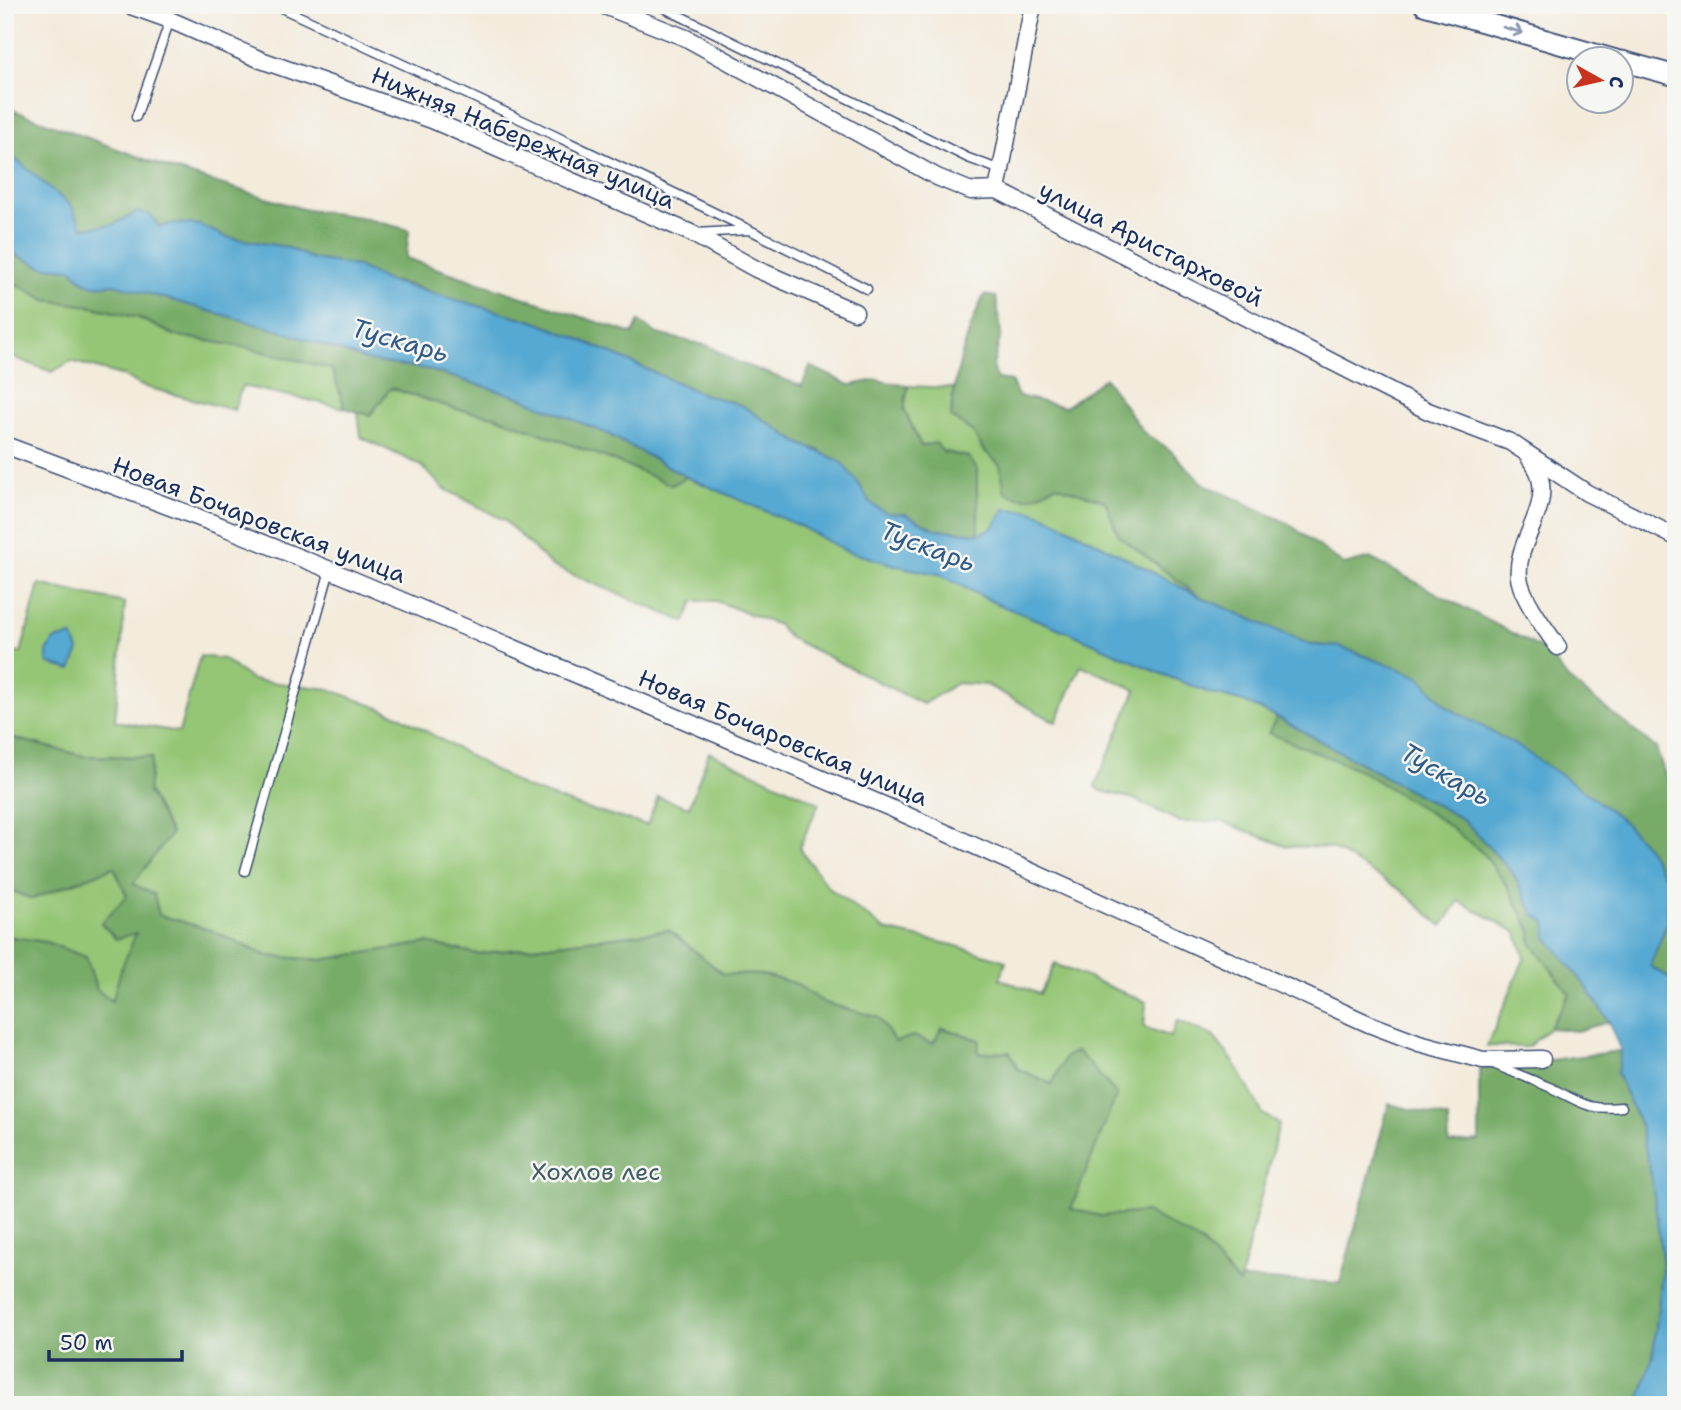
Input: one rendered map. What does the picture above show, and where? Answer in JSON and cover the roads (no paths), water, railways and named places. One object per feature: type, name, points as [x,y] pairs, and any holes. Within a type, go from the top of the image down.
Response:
[{"type":"street","name":"Нижняя Набережная улица","points":[[128,5],[170,20],[261,61],[432,120],[691,233],[756,269],[855,312]]},
{"type":"street","name":"улица Аристарховой","points":[[602,5],[686,38],[937,177],[971,191],[997,190],[1429,411],[1510,442],[1587,493],[1676,537]]},
{"type":"street","points":[[997,190],[1033,5]]},
{"type":"street","points":[[1424,5],[1567,46]]},
{"type":"street","points":[[1636,65],[1676,76]]},
{"type":"street","name":"Новая Бочаровская улица","points":[[5,445],[330,570],[893,809],[1369,1024],[1419,1043],[1483,1060],[1542,1059]]},
{"type":"street","points":[[1527,454],[1540,476],[1542,492],[1519,563],[1519,579],[1535,613],[1558,647]]},
{"type":"lane","points":[[275,5],[532,123],[867,289]]},
{"type":"lane","points":[[658,5],[955,152],[1001,170]]},
{"type":"lane","points":[[135,117],[170,20]]},
{"type":"lane","points":[[691,233],[752,230]]},
{"type":"lane","points":[[245,872],[330,570]]},
{"type":"lane","points":[[1483,1060],[1553,1089],[1582,1105],[1601,1109],[1622,1107]]},
{"type":"water","name":"Тускарь","points":[[5,154],[13,157],[71,206],[83,228],[112,225],[138,212],[151,215],[159,227],[175,223],[199,225],[226,237],[286,247],[313,259],[357,266],[385,280],[533,321],[700,393],[741,405],[799,443],[840,461],[870,503],[886,513],[905,514],[935,529],[978,534],[993,528],[1005,509],[1031,511],[1050,518],[1200,597],[1311,645],[1341,647],[1420,677],[1447,707],[1519,747],[1580,788],[1620,818],[1648,848],[1668,883],[1667,923],[1650,966],[1674,981],[1672,1009],[1676,1011],[1676,1405],[1638,1405],[1653,1356],[1663,1263],[1651,1174],[1640,1125],[1617,1074],[1621,1051],[1609,1022],[1588,989],[1547,937],[1546,922],[1534,914],[1513,873],[1464,820],[1277,717],[1244,702],[1210,693],[1157,672],[1073,634],[997,604],[939,574],[846,551],[802,527],[687,477],[608,434],[520,397],[426,369],[369,361],[285,332],[114,284],[90,284],[72,269],[43,267],[10,252],[5,253]]},
{"type":"water","points":[[72,636],[79,650],[71,670],[47,663],[47,652],[54,640]]},
{"type":"park label","name":"Хохлов лес","points":[[596,1172]]}]
